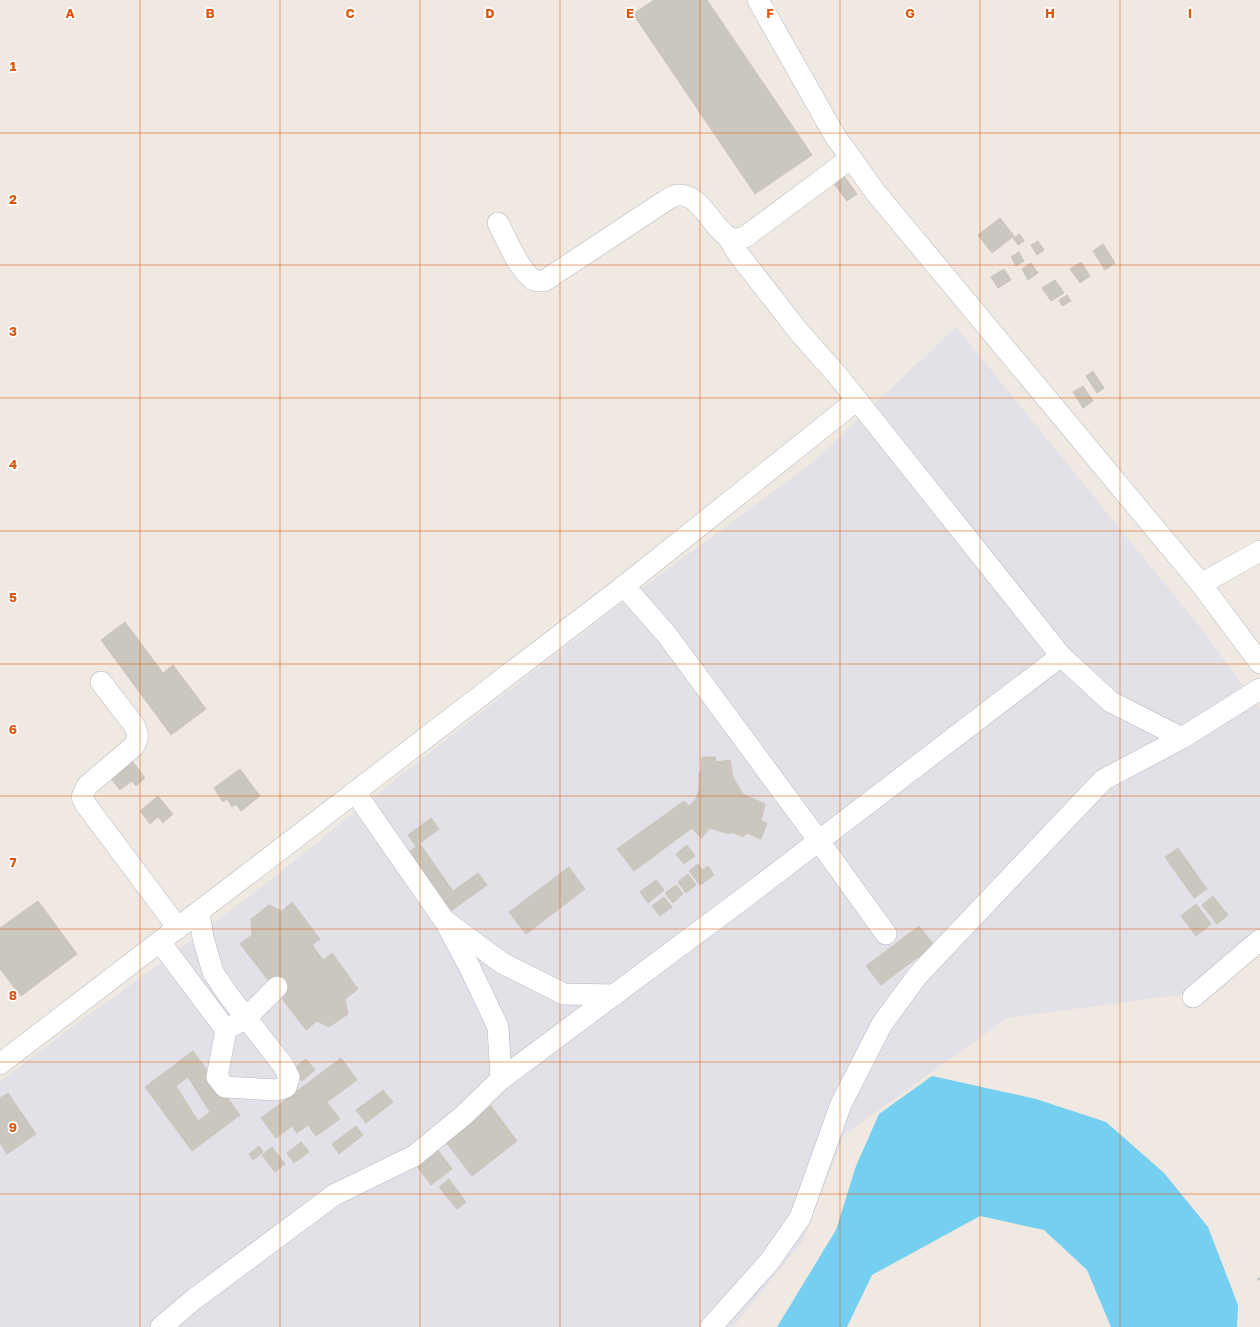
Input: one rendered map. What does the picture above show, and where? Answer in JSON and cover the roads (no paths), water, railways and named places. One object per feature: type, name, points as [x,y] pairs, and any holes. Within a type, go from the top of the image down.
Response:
[{"type":"street","points":[[758,0],[835,136],[876,193],[1201,584],[1260,663]]},
{"type":"street","points":[[728,237],[736,239],[745,236],[851,158]]},
{"type":"street","points":[[498,223],[513,254],[526,274],[535,281],[544,281],[668,198],[680,195],[690,198],[699,205],[728,237],[739,255],[799,332],[857,400],[1061,656],[1111,702],[1182,738]]},
{"type":"street","points":[[0,1064],[624,586],[857,400]]},
{"type":"street","points":[[1201,584],[1260,551]]},
{"type":"street","points":[[624,586],[667,635],[886,934]]},
{"type":"street","points":[[161,1327],[193,1300],[334,1195],[414,1156],[464,1114],[500,1079],[615,995],[1061,656]]},
{"type":"street","points":[[101,682],[134,725],[138,732],[138,739],[134,746],[88,786],[82,797],[86,805],[178,928]]},
{"type":"street","points":[[711,1327],[769,1262],[800,1218],[841,1104],[882,1024],[918,975],[1103,780],[1182,738],[1260,689]]},
{"type":"street","points":[[356,792],[444,920],[470,968],[498,1027],[500,1079]]},
{"type":"street","points":[[160,942],[226,1030],[218,1077],[225,1087],[278,1090],[286,1087],[289,1077],[283,1065],[245,1019],[213,972],[203,938],[199,912]]},
{"type":"street","points":[[444,920],[502,963],[564,994],[615,995]]},
{"type":"street","points":[[1193,997],[1260,940]]},
{"type":"street","points":[[226,1030],[245,1019],[277,987]]},
{"type":"water","points":[[932,1076],[1036,1099],[1106,1122],[1164,1173],[1208,1227],[1238,1305],[1237,1327],[1111,1327],[1087,1270],[1044,1230],[980,1216],[872,1275],[847,1327],[777,1327],[836,1230],[856,1166],[879,1114]]}]
